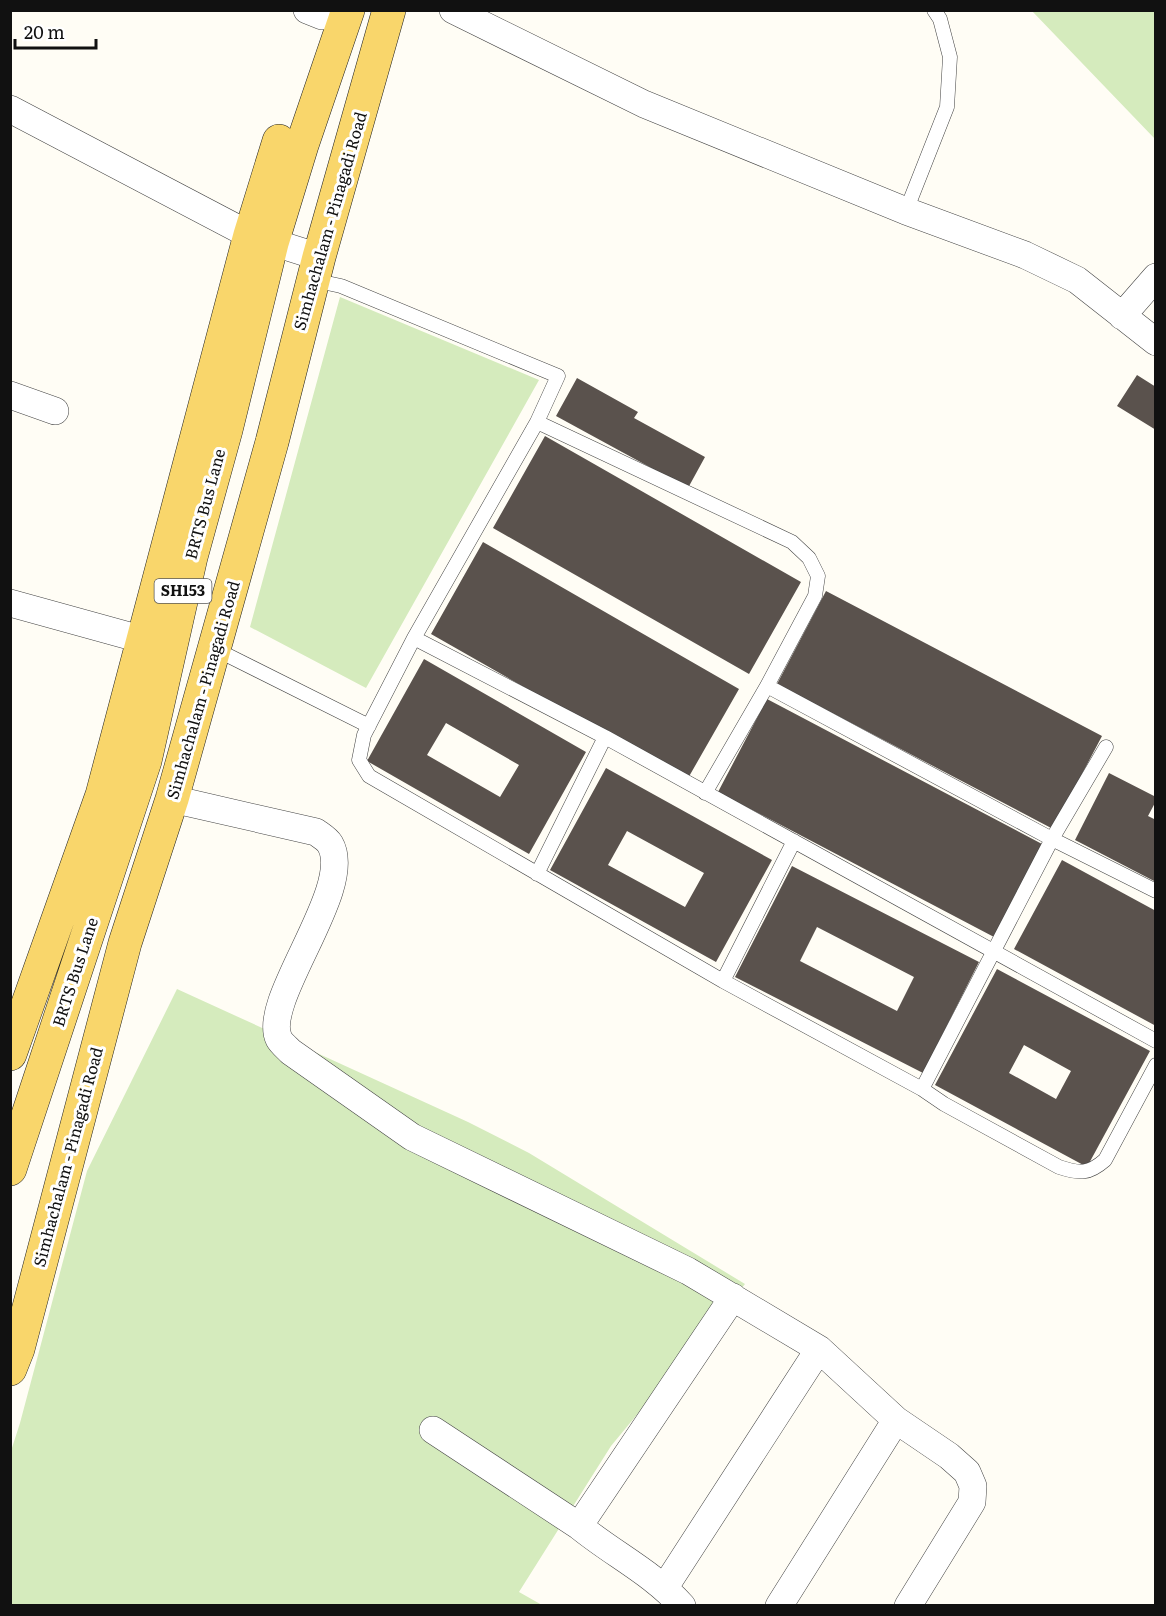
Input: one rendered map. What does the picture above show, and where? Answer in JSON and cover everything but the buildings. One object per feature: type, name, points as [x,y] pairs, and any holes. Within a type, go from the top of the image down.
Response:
[{"type":"main road","name":"Simhachalam - Pinagadi Road","points":[[10,1369],[18,1349],[125,943],[172,799],[272,442],[316,268],[389,10]]},
{"type":"main road","points":[[10,1054],[102,795],[144,639],[325,12]]},
{"type":"main road","name":"BRTS Bus Lane","points":[[10,1169],[145,761],[191,557],[226,430],[261,239]]},
{"type":"street","points":[[453,10],[644,104],[906,211],[1035,260],[1077,280],[1155,342]]},
{"type":"street","points":[[10,109],[316,268]]},
{"type":"street","points":[[1122,316],[1155,278]]},
{"type":"street","points":[[10,395],[55,411]]},
{"type":"street","points":[[10,603],[144,639]]},
{"type":"street","points":[[172,799],[316,832],[330,844],[335,863],[329,891],[277,1014],[278,1038],[291,1052],[412,1137],[688,1271],[819,1349],[896,1420],[949,1456],[967,1472],[973,1486],[972,1502],[908,1605]]},
{"type":"street","points":[[579,1526],[733,1297]]},
{"type":"street","points":[[433,1430],[579,1526],[674,1596],[819,1349]]},
{"type":"street","points":[[779,1605],[896,1420]]},
{"type":"lane","points":[[906,211],[947,107],[950,57],[940,19],[934,10]]},
{"type":"lane","points":[[316,268],[341,286],[558,376],[537,422],[414,638],[364,735],[359,760],[369,776],[723,981],[922,1089],[944,1104],[1059,1167],[1074,1172],[1093,1171],[1106,1160],[1155,1065]]},
{"type":"lane","points":[[537,422],[792,542],[809,558],[818,576],[815,596],[767,686],[705,793]]},
{"type":"lane","points":[[414,638],[605,737],[1155,1041]]},
{"type":"lane","points":[[214,649],[369,726]]},
{"type":"lane","points":[[767,686],[1052,839],[1155,891]]},
{"type":"lane","points":[[537,874],[605,737]]},
{"type":"lane","points":[[922,1089],[1052,839],[1106,747]]},
{"type":"lane","points":[[723,981],[794,841]]},
{"type":"green space","points":[[1032,11],[1155,11],[1155,139]]},
{"type":"green space","points":[[340,297],[539,380],[366,688],[250,627]]},
{"type":"green space","points":[[177,989],[468,1122],[529,1153],[745,1284],[611,1446],[519,1592],[542,1605],[11,1606],[11,1451],[87,1171]]}]
